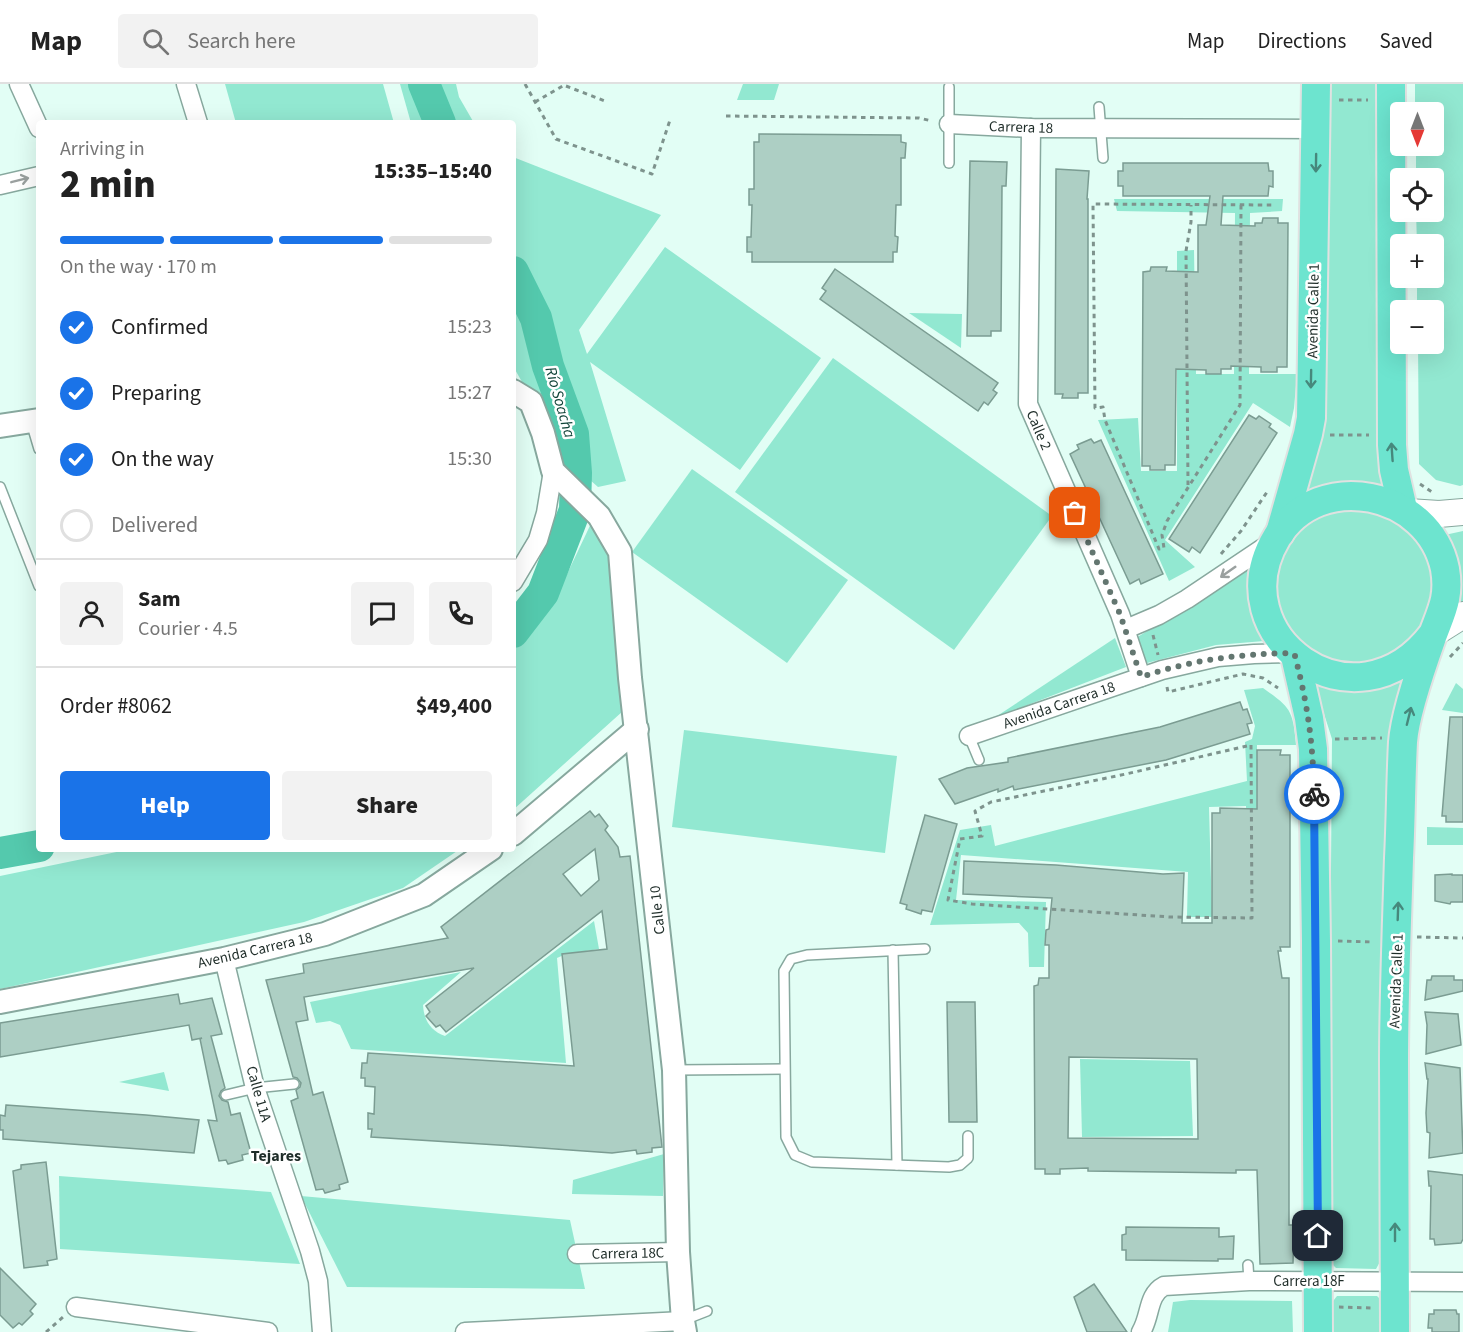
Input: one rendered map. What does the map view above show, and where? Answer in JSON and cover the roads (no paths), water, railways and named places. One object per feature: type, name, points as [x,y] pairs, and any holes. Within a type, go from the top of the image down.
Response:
[{"type":"main road","name":"Avenida Calle 1","points":[[1278,536],[1311,417],[1316,92]]},
{"type":"main road","points":[[1391,92],[1394,470],[1406,511],[1428,532],[1439,550],[1445,571],[1446,592],[1442,614],[1433,634]]},
{"type":"main road","points":[[1463,512],[1438,514],[1406,511],[1377,498],[1350,495],[1323,501],[1299,514],[1278,536],[1266,561],[1262,586],[1266,611],[1276,634],[1293,655],[1316,669],[1340,677],[1364,677],[1388,671],[1410,659],[1433,634],[1463,615]]},
{"type":"main road","name":"Avenida Calle 1","points":[[1395,1307],[1394,1060],[1403,738],[1433,634]]},
{"type":"main road","points":[[1293,655],[1312,738],[1316,929],[1318,1307]]},
{"type":"street","points":[[19,84],[36,121]]},
{"type":"street","points":[[186,84],[197,120]]},
{"type":"street","name":"Carrera 18","points":[[949,124],[1031,128],[1316,129]]},
{"type":"street","name":"Calle 2","points":[[1031,128],[1028,404],[1126,629],[1141,677]]},
{"type":"street","points":[[0,185],[36,177]]},
{"type":"street","points":[[516,393],[531,402],[557,475],[538,540],[516,577]]},
{"type":"street","points":[[0,426],[35,421]]},
{"type":"street","name":"Calle 10","points":[[557,475],[599,516],[620,552],[630,678],[674,1070],[678,1252],[684,1326]]},
{"type":"street","points":[[1126,629],[1159,615],[1204,588],[1278,536]]},
{"type":"street","name":"Avenida Carrera 18","points":[[969,736],[1162,670],[1218,657],[1254,654],[1293,655]]},
{"type":"street","points":[[516,831],[637,729]]},
{"type":"street","name":"Avenida Carrera 18","points":[[0,1002],[224,959],[325,934],[424,895],[487,852]]},
{"type":"street","name":"Calle 11A","points":[[224,959],[255,1088],[318,1281],[322,1332]]},
{"type":"street","name":"Carrera 18C","points":[[577,1254],[678,1252]]},
{"type":"street","name":"Carrera 18F","points":[[1141,1332],[1148,1318],[1156,1290],[1164,1286],[1248,1273],[1318,1307],[1395,1307],[1409,1283],[1463,1282]]},
{"type":"street","points":[[76,1307],[268,1332]]},
{"type":"street","points":[[465,1332],[684,1326]]},
{"type":"lane","points":[[949,87],[949,163]]},
{"type":"lane","points":[[1099,107],[1103,158]]},
{"type":"lane","points":[[0,487],[36,578]]},
{"type":"lane","points":[[969,736],[980,760]]},
{"type":"lane","points":[[925,949],[807,955],[791,959],[784,970],[786,1137],[795,1155],[812,1162],[949,1167],[960,1165],[968,1158],[968,1136]]},
{"type":"lane","points":[[893,950],[897,1165]]},
{"type":"lane","points":[[674,1070],[784,1069]]},
{"type":"lane","points":[[226,1095],[255,1088],[294,1084]]},
{"type":"lane","points":[[684,1326],[707,1311]]},
{"type":"waterway","name":"Río Soacha","points":[[424,84],[439,120]]},
{"type":"waterway","name":"Río Soacha","points":[[516,278],[536,318],[548,366],[573,434],[576,473],[575,510],[543,593],[516,628]]},
{"type":"waterway","name":"Río Soacha","points":[[0,853],[36,847]]},
{"type":"district","name":"Tejares","points":[[276,1155]]}]
